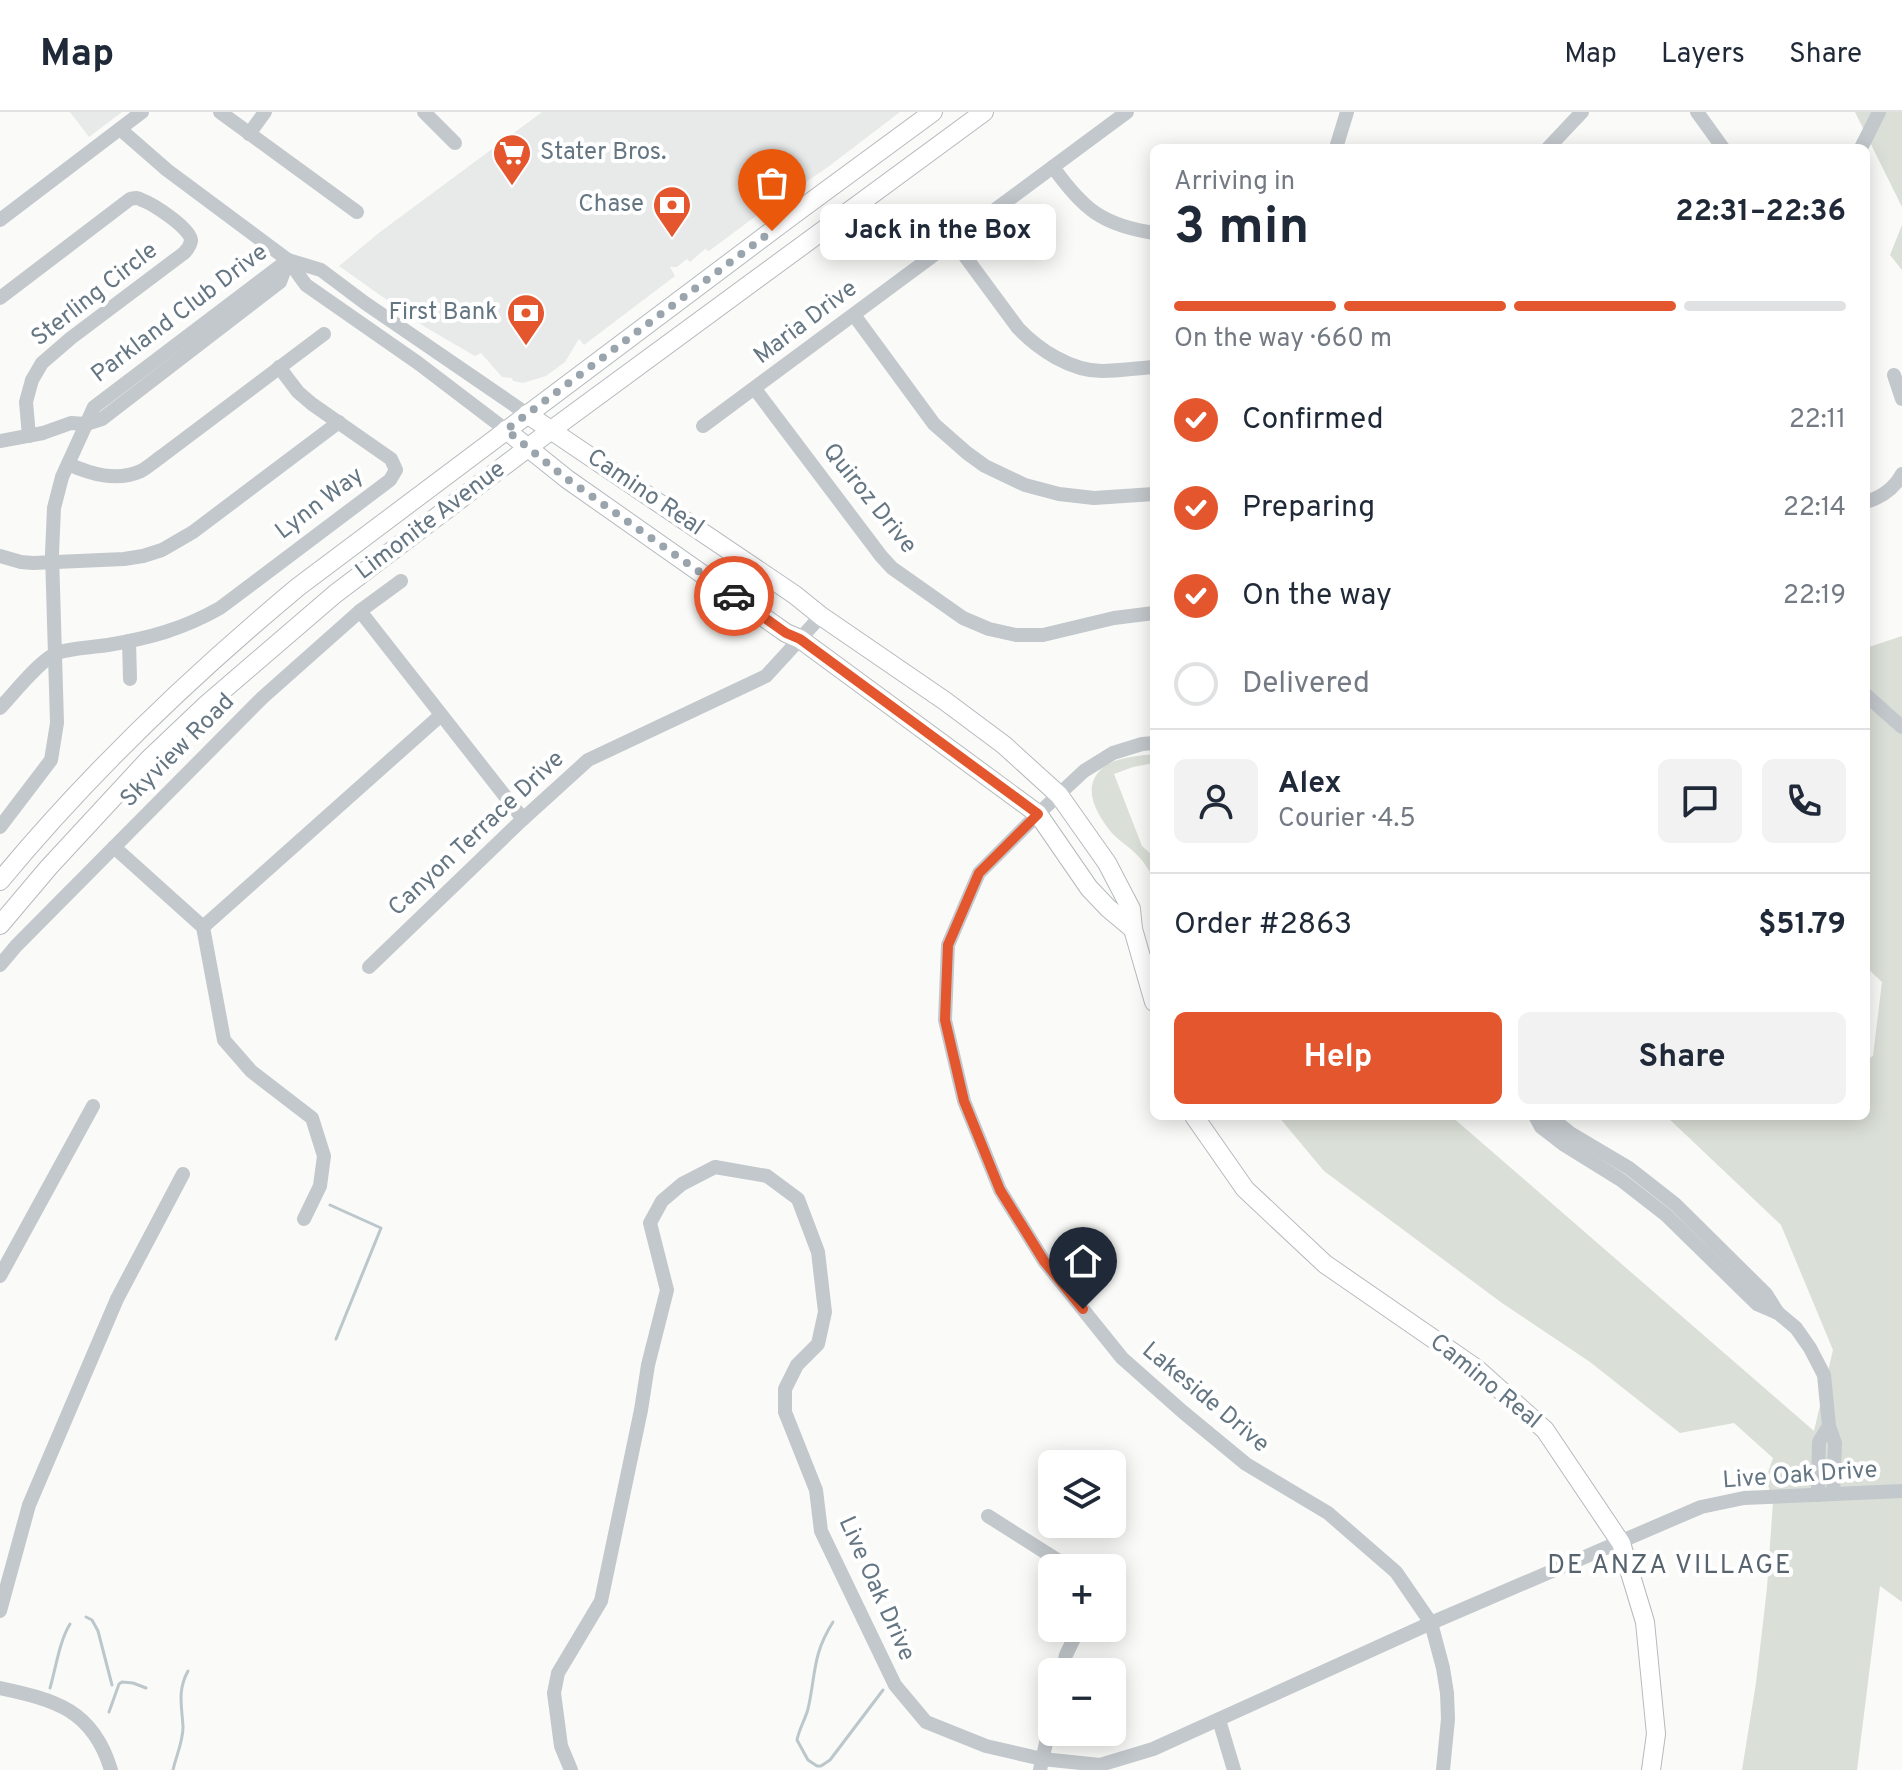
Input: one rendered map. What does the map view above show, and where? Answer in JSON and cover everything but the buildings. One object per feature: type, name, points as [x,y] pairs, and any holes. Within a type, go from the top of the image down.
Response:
[{"type":"main road","name":"Limonite Avenue","points":[[0,881],[79,789],[119,748],[174,694],[298,587],[933,112]]},
{"type":"main road","name":"Limonite Avenue","points":[[0,925],[149,759],[207,704],[335,594],[550,431],[984,112]]},
{"type":"main road","name":"Camino Real","points":[[527,414],[795,595],[945,701],[1004,745],[1059,795],[1107,863],[1131,909],[1133,929],[1150,988]]},
{"type":"main road","name":"Camino Real","points":[[506,430],[567,479],[786,633],[800,639],[1038,814],[1089,888],[1133,929]]},
{"type":"main road","name":"Camino Real","points":[[1197,1120],[1245,1189],[1325,1264],[1477,1369],[1545,1430],[1621,1543],[1645,1622],[1656,1734],[1651,1770]]},
{"type":"street","points":[[0,220],[142,112]]},
{"type":"street","points":[[220,112],[357,212]]},
{"type":"street","points":[[249,134],[265,112]]},
{"type":"street","points":[[424,112],[455,143]]},
{"type":"street","name":"Maria Drive","points":[[703,426],[1127,112]]},
{"type":"street","points":[[1337,144],[1347,112]]},
{"type":"street","points":[[1553,143],[1582,112]]},
{"type":"street","points":[[1697,112],[1720,144]]},
{"type":"street","points":[[1863,144],[1879,112]]},
{"type":"street","name":"Camino Real","points":[[120,129],[167,170],[288,260],[306,285],[429,371],[506,430]]},
{"type":"street","points":[[1053,167],[1089,209],[1124,227],[1150,232]]},
{"type":"street","name":"Sterling Circle","points":[[0,298],[130,199],[142,200],[181,225],[190,237],[191,242],[184,253],[42,363],[32,380],[26,402],[29,436]]},
{"type":"street","points":[[953,240],[1018,328],[1042,349],[1074,365],[1100,371],[1150,367]]},
{"type":"street","name":"Camino Real","points":[[288,260],[321,270],[527,414]]},
{"type":"street","name":"Parkland Club Drive","points":[[0,827],[51,760],[57,723],[54,508],[62,477],[94,407],[288,260]]},
{"type":"street","points":[[854,315],[934,424],[985,466],[1025,485],[1059,494],[1094,498],[1150,494]]},
{"type":"street","points":[[68,464],[107,477],[140,471],[324,334]]},
{"type":"street","name":"Lynn Way","points":[[56,653],[178,629],[220,608],[390,480],[396,470],[391,459],[312,404],[298,392],[279,367]]},
{"type":"street","points":[[1894,375],[1902,399]]},
{"type":"street","name":"Quiroz Drive","points":[[755,389],[881,556],[892,568],[963,618],[989,629],[1016,635],[1043,635],[1114,618],[1150,614]]},
{"type":"street","points":[[0,556],[21,562],[53,562],[124,559],[162,550],[193,532],[339,422]]},
{"type":"street","points":[[0,441],[71,423],[86,424]]},
{"type":"street","points":[[1870,501],[1880,498],[1902,474]]},
{"type":"street","name":"Skyview Road","points":[[0,965],[262,698],[360,611],[401,581]]},
{"type":"street","points":[[360,611],[523,819]]},
{"type":"street","name":"Canyon Terrace Drive","points":[[369,967],[588,760],[766,676],[821,616]]},
{"type":"street","points":[[129,641],[130,679]]},
{"type":"street","points":[[0,708],[56,653]]},
{"type":"street","points":[[1870,699],[1902,727]]},
{"type":"street","points":[[203,927],[441,715]]},
{"type":"street","name":"Lakeside Drive","points":[[1150,743],[1113,753],[1084,771],[979,873],[948,945],[945,1020],[964,1101],[1000,1190],[1044,1261],[1122,1358],[1246,1464],[1328,1513],[1396,1572],[1431,1623],[1443,1668],[1448,1719],[1443,1770]]},
{"type":"street","points":[[114,847],[203,927],[224,1040],[251,1071],[312,1118],[324,1156],[320,1186],[304,1219]]},
{"type":"street","points":[[0,1276],[93,1106]]},
{"type":"street","points":[[1537,1120],[1541,1127],[1563,1144],[1621,1180],[1666,1215],[1757,1304],[1778,1313],[1796,1328],[1824,1375],[1829,1426],[1835,1443],[1826,1494]]},
{"type":"street","points":[[1554,1120],[1629,1168],[1675,1204],[1766,1294],[1778,1313]]},
{"type":"street","name":"Live Oak Drive","points":[[571,1770],[561,1746],[554,1693],[558,1673],[601,1601],[648,1365],[665,1301],[667,1290],[650,1223],[662,1201],[682,1184],[715,1167],[767,1176],[798,1199],[818,1252],[825,1312],[823,1323],[818,1344],[797,1365],[785,1389],[785,1412],[816,1490],[821,1531],[895,1685],[926,1722],[1041,1765],[1100,1765],[1153,1749],[1431,1623],[1701,1507],[1744,1498],[1902,1491]]},
{"type":"street","points":[[0,1611],[29,1505],[117,1299],[183,1174]]},
{"type":"street","points":[[1826,1494],[1818,1451],[1819,1442],[1829,1426]]},
{"type":"street","points":[[1818,1451],[1835,1451]]},
{"type":"street","points":[[988,1516],[1048,1554]]},
{"type":"street","points":[[0,1688],[45,1700],[74,1713],[98,1737],[111,1770]]},
{"type":"street","points":[[1219,1720],[1234,1770]]},
{"type":"shaded area","points":[[70,112],[122,112],[89,137]]},
{"type":"shaded area","points":[[542,112],[900,112],[709,251],[705,249],[690,262],[687,259],[677,267],[670,267],[675,276],[584,345],[579,339],[565,362],[546,376],[523,383],[502,377],[481,353],[475,356],[425,327],[339,266]]},
{"type":"shaded area","points":[[1855,112],[1902,112],[1902,207]]},
{"type":"shaded area","points":[[1902,225],[1902,270],[1890,255]]},
{"type":"shaded area","points":[[1902,636],[1902,1602],[1880,1586],[1857,1770],[1742,1770],[1767,1588],[1773,1502],[1766,1478],[1773,1458],[1734,1423],[1680,1433],[1590,1362],[1502,1303],[1324,1171],[1281,1120],[1456,1120],[1814,1431],[1833,1350],[1781,1225],[1670,1120],[1870,1120],[1870,1058],[1873,1056],[1882,982],[1870,971],[1870,647]]},
{"type":"shaded area","points":[[1150,754],[1150,764],[1114,774],[1142,846],[1150,853],[1150,872],[1141,859],[1105,824],[1093,799],[1093,782],[1097,773],[1110,763]]},
{"type":"waterway","points":[[330,1205],[381,1228],[336,1339]]},
{"type":"waterway","points":[[86,1617],[92,1620],[98,1631],[112,1685]]},
{"type":"waterway","points":[[833,1622],[818,1655],[808,1709],[797,1740],[808,1760],[817,1766],[830,1760],[883,1690]]},
{"type":"waterway","points":[[50,1688],[60,1647],[70,1624]]},
{"type":"waterway","points":[[173,1770],[183,1733],[181,1692],[188,1671]]},
{"type":"waterway","points":[[109,1712],[122,1682],[146,1688]]},
{"type":"way so far","points":[[734,596],[567,479],[506,430],[772,231]]},
{"type":"place","name":"Stater Bros.","points":[[512,187]]},
{"type":"place","name":"Jack in the Box","points":[[772,231]]},
{"type":"place","name":"Chase","points":[[672,239]]},
{"type":"place","name":"First Bank","points":[[526,347]]},
{"type":"district","name":"DE ANZA VILLAGE","points":[[1670,1566]]},
{"type":"route","points":[[734,596],[786,633],[800,639],[1038,814],[979,873],[948,945],[945,1020],[964,1101],[1000,1190],[1044,1261],[1083,1309]]}]
